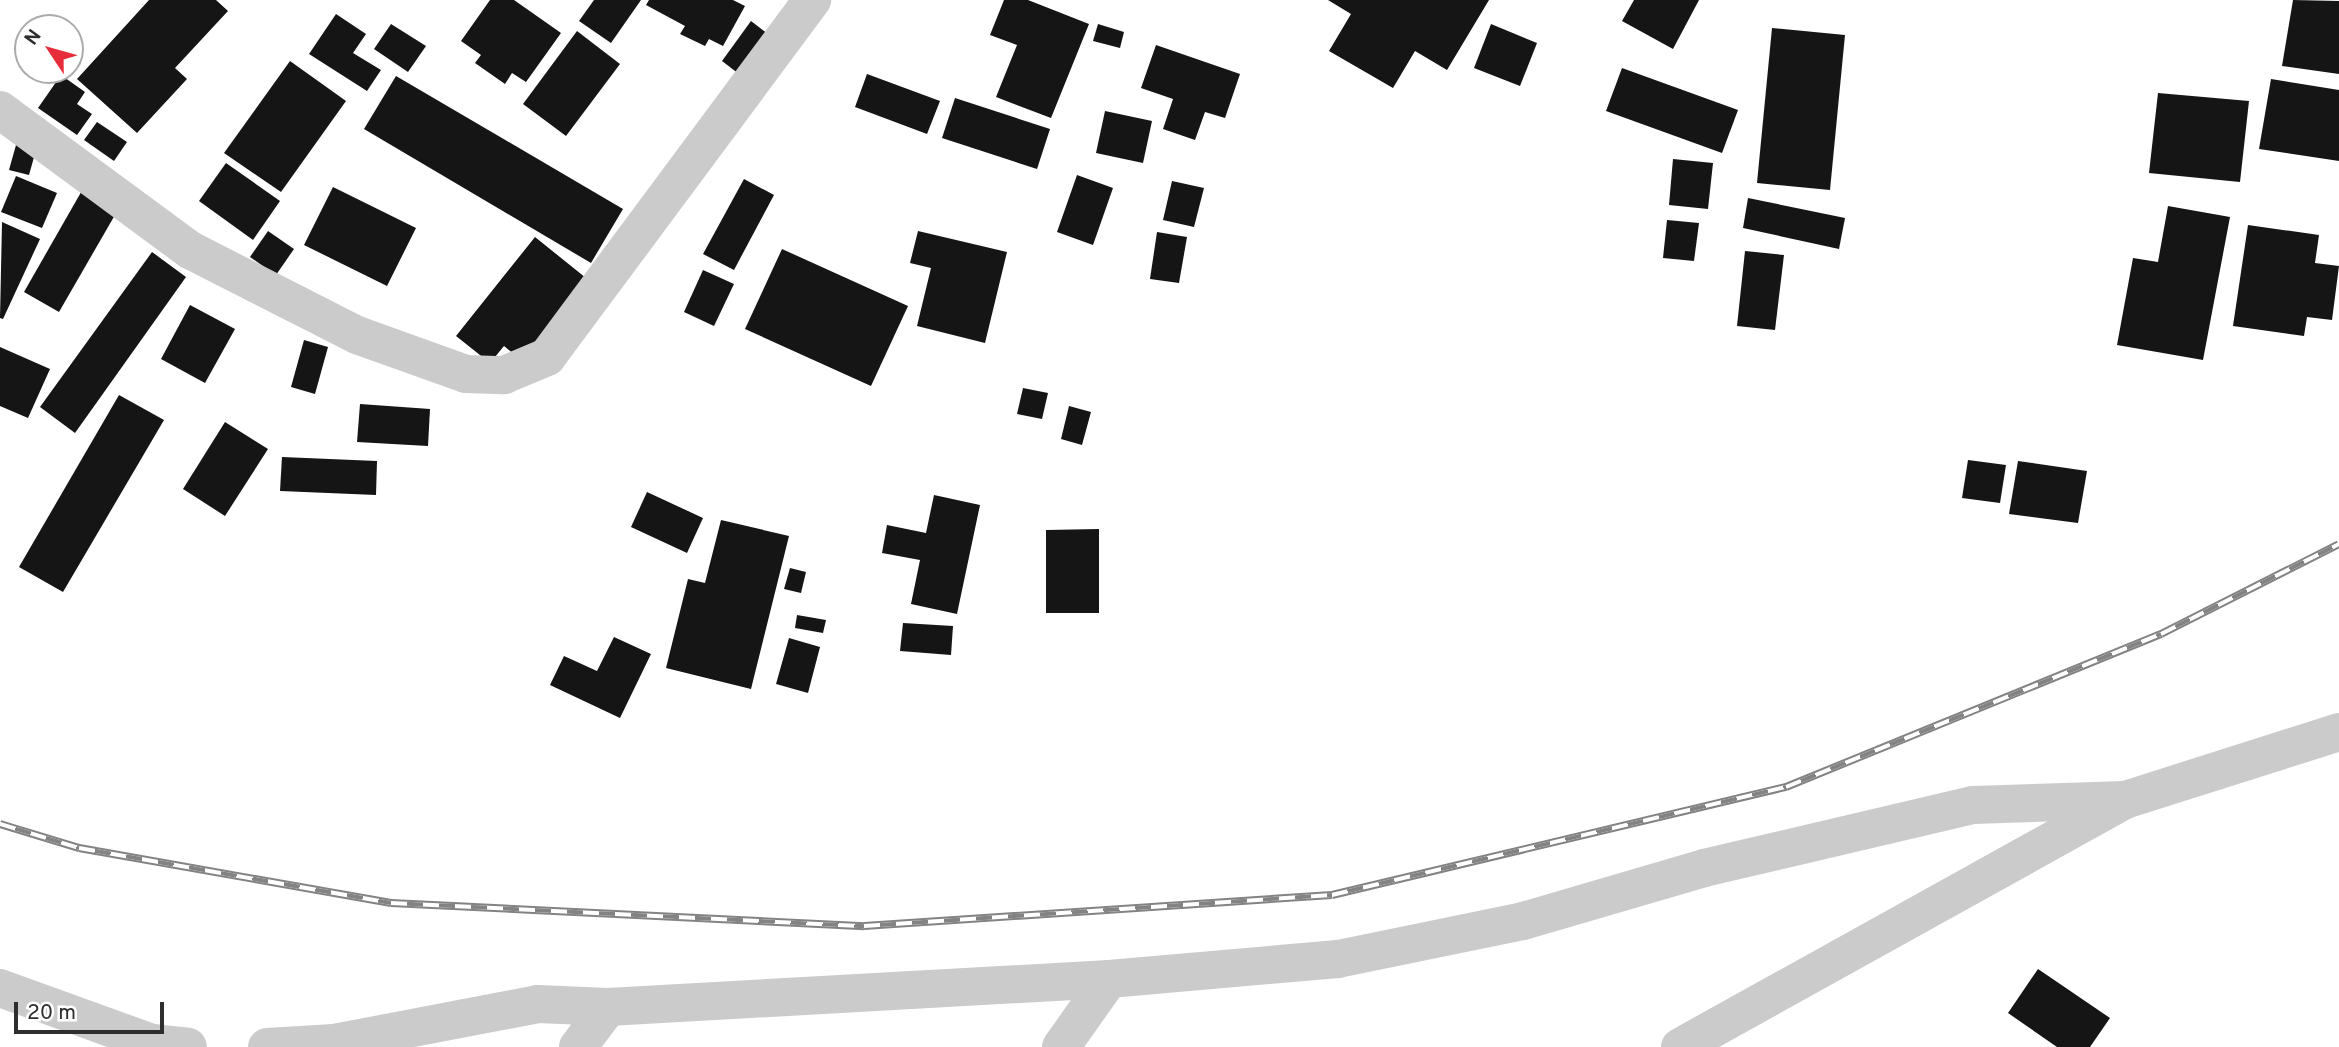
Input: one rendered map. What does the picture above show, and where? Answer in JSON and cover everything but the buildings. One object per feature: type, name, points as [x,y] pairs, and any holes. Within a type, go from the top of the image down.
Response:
[{"type":"street","points":[[0,110],[190,250],[357,335],[466,374],[504,374],[547,357],[804,3]]},
{"type":"street","points":[[1680,1047],[2125,800],[2339,732]]},
{"type":"street","points":[[267,1047],[334,1043],[538,1004],[608,1007],[1110,979],[1351,956],[1523,921],[1704,868],[1973,805],[2125,800]]},
{"type":"street","points":[[1061,1047],[1110,979]]},
{"type":"street","points":[[0,988],[152,1043],[188,1047]]},
{"type":"street","points":[[578,1047],[608,1007]]},
{"type":"railway","points":[[0,824],[79,848],[391,903],[864,926],[1332,895],[1786,787],[2161,634],[2339,544]]}]
